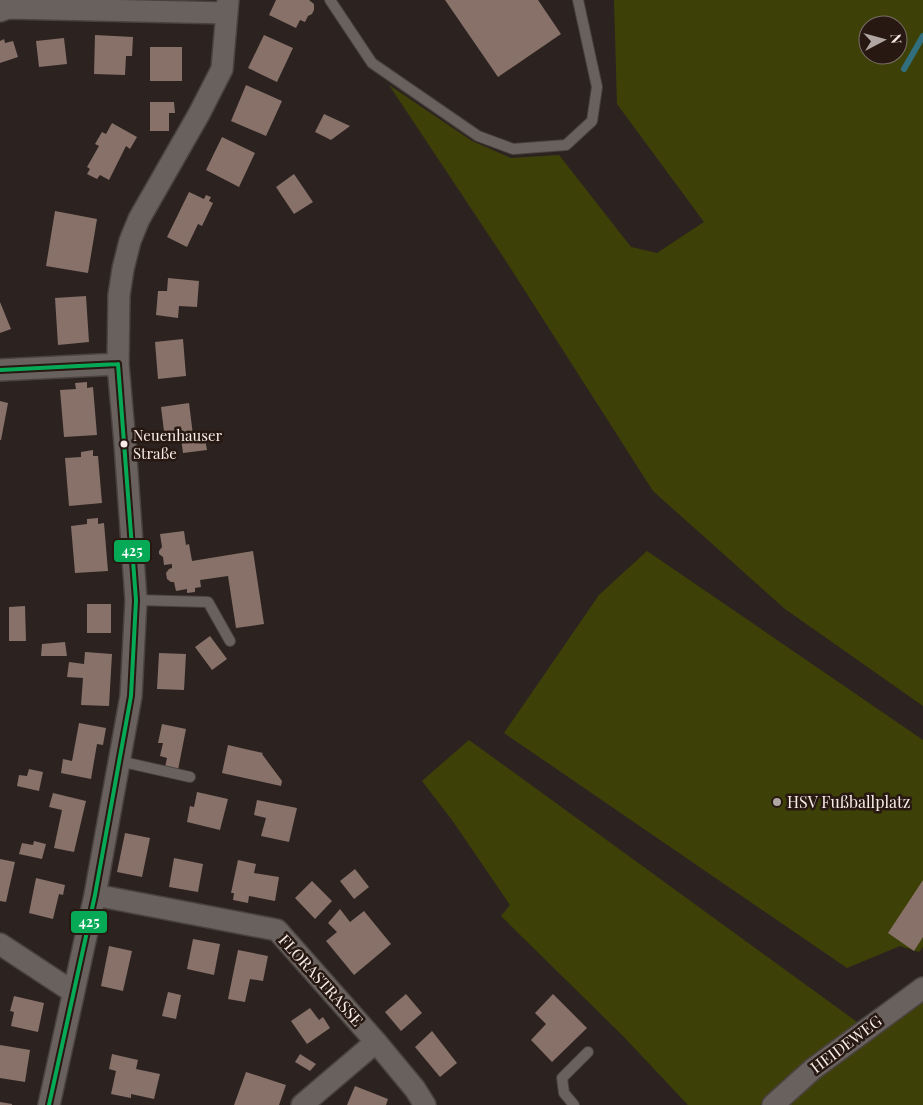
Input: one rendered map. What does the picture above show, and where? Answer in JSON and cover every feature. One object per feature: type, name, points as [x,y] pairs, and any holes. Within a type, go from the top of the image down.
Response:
[{"type":"street","points":[[4,6],[228,6],[222,69],[199,114],[143,211],[130,241],[123,269],[119,295],[118,364],[136,600],[131,696],[95,895],[48,1105]]},
{"type":"street","points":[[0,370],[118,364]]},
{"type":"street","name":"FLORASTRASSE","points":[[95,895],[277,930],[376,1042],[415,1089],[425,1105]]},
{"type":"street","points":[[0,944],[73,992]]},
{"type":"street","name":"HEIDEWEG","points":[[773,1105],[813,1068],[923,988]]},
{"type":"street","points":[[302,1105],[376,1042]]},
{"type":"lane","points":[[330,0],[372,63],[478,136],[513,149],[566,145],[592,121],[597,87],[578,0]]},
{"type":"lane","points":[[136,600],[208,602],[230,641]]},
{"type":"lane","points":[[119,761],[190,777]]},
{"type":"lane","points":[[574,1105],[564,1093],[562,1078],[588,1052]]},
{"type":"shaded area","points":[[614,0],[923,0],[923,706],[785,609],[653,491],[504,258],[389,85],[472,141],[511,158],[559,155],[631,247],[657,253],[704,222],[617,104]]},
{"type":"shaded area","name":"HSV Fußballplatz","points":[[647,551],[923,740],[923,947],[919,952],[900,946],[847,968],[504,733],[599,595]]},
{"type":"shaded area","points":[[469,740],[857,1022],[776,1089],[760,1105],[688,1105],[623,1036],[501,916],[510,905],[452,820],[422,781]]},
{"type":"shaded area","points":[[923,998],[923,1105],[788,1105],[861,1040]]},
{"type":"building","points":[[276,0],[309,0],[314,4],[314,10],[305,22],[300,20],[296,28],[269,15]]},
{"type":"building","points":[[445,0],[538,0],[561,34],[498,77]]},
{"type":"building","points":[[95,35],[133,37],[132,56],[126,56],[125,75],[94,74]]},
{"type":"building","points":[[264,35],[293,48],[277,82],[248,68]]},
{"type":"building","points":[[64,38],[67,64],[39,67],[36,41]]},
{"type":"building","points":[[4,39],[5,43],[13,41],[18,57],[0,63],[0,41]]},
{"type":"building","points":[[150,47],[182,47],[182,81],[150,81]]},
{"type":"building","points":[[246,85],[282,101],[266,136],[231,121]]},
{"type":"building","points":[[150,102],[174,102],[175,113],[169,113],[169,131],[150,131]]},
{"type":"building","points":[[324,114],[350,126],[331,140],[315,132]]},
{"type":"building","points":[[112,123],[137,137],[130,149],[126,146],[109,180],[100,175],[97,179],[87,174],[90,169],[87,167],[99,146],[95,144],[102,132],[106,134]]},
{"type":"building","points":[[222,137],[255,153],[239,187],[206,170]]},
{"type":"building","points":[[294,174],[313,202],[294,214],[276,187]]},
{"type":"building","points":[[189,192],[204,199],[206,195],[211,197],[209,201],[213,203],[202,226],[198,224],[187,247],[167,237]]},
{"type":"building","points":[[55,211],[97,219],[88,273],[46,266]]},
{"type":"building","points":[[168,278],[199,281],[197,307],[179,306],[178,318],[156,315],[158,291],[167,291]]},
{"type":"building","points":[[86,296],[89,342],[58,345],[55,298]]},
{"type":"building","points":[[0,302],[11,329],[0,333]]},
{"type":"building","points":[[183,339],[186,376],[158,379],[155,342]]},
{"type":"building","points":[[87,382],[87,388],[93,387],[97,435],[64,437],[60,390],[76,389],[75,383]]},
{"type":"building","points":[[0,401],[8,403],[1,440],[0,440]]},
{"type":"building","points":[[189,403],[193,435],[204,433],[207,450],[183,453],[181,438],[165,440],[161,407]]},
{"type":"building","points":[[93,450],[93,456],[98,456],[102,503],[69,506],[65,458],[81,457],[81,452]]},
{"type":"building","points":[[98,518],[98,524],[104,523],[108,571],[75,573],[71,526],[87,524],[87,519]]},
{"type":"building","points":[[184,531],[186,545],[189,544],[192,561],[253,551],[264,624],[236,628],[228,576],[200,580],[201,587],[195,588],[195,592],[187,593],[187,589],[176,591],[174,582],[167,579],[166,573],[172,568],[172,564],[164,565],[163,557],[159,554],[162,547],[160,534]]},
{"type":"building","points":[[87,604],[111,604],[111,633],[87,633]]},
{"type":"building","points":[[25,606],[26,641],[9,641],[9,607]]},
{"type":"building","points":[[210,636],[227,659],[212,670],[195,647]]},
{"type":"building","points":[[65,642],[67,656],[41,656],[42,644]]},
{"type":"building","points":[[85,652],[112,654],[109,706],[81,705],[83,678],[67,677],[69,662],[84,664]]},
{"type":"building","points":[[159,653],[186,654],[184,690],[157,689]]},
{"type":"building","points":[[79,723],[106,728],[103,745],[97,744],[91,779],[61,773],[63,759],[72,761]]},
{"type":"building","points":[[162,724],[186,729],[178,770],[165,767],[167,758],[160,756],[163,743],[158,743]]},
{"type":"building","points":[[228,745],[263,753],[282,781],[281,786],[222,773]]},
{"type":"building","points":[[29,769],[43,772],[39,791],[17,786],[19,775],[27,776]]},
{"type":"building","points":[[197,792],[228,799],[220,830],[187,822],[190,806],[194,807]]},
{"type":"building","points":[[53,793],[86,801],[74,852],[54,848],[62,810],[49,807]]},
{"type":"building","points":[[257,800],[297,808],[289,842],[261,836],[266,818],[254,815]]},
{"type":"building","points":[[125,833],[150,838],[142,877],[117,872]]},
{"type":"building","points":[[34,841],[46,844],[42,859],[19,854],[22,843],[33,845]]},
{"type":"building","points":[[174,858],[203,864],[198,892],[169,887]]},
{"type":"building","points":[[0,859],[15,862],[6,902],[0,901]]},
{"type":"building","points":[[238,860],[256,864],[254,873],[279,877],[275,901],[249,896],[248,903],[233,900],[234,893],[231,893]]},
{"type":"building","points":[[355,869],[369,887],[354,899],[340,881]]},
{"type":"building","points":[[36,878],[65,885],[63,895],[59,894],[53,919],[29,913]]},
{"type":"building","points":[[923,880],[923,937],[914,951],[888,933]]},
{"type":"building","points":[[312,881],[332,901],[315,919],[295,898]]},
{"type":"building","points":[[340,909],[350,922],[364,911],[391,944],[354,975],[326,941],[337,932],[328,923]]},
{"type":"building","points":[[193,939],[220,944],[214,975],[187,969]]},
{"type":"building","points":[[109,946],[132,951],[123,991],[101,986]]},
{"type":"building","points":[[238,950],[268,956],[263,981],[250,979],[245,1002],[228,999]]},
{"type":"building","points":[[168,992],[181,995],[176,1019],[162,1016]]},
{"type":"building","points":[[406,994],[422,1013],[401,1031],[385,1012]]},
{"type":"building","points":[[553,994],[587,1028],[552,1062],[531,1040],[546,1024],[535,1013]]},
{"type":"building","points":[[14,996],[44,1003],[38,1032],[11,1026],[14,1012],[10,1011]]},
{"type":"building","points":[[310,1008],[319,1020],[323,1017],[330,1028],[307,1044],[291,1021]]},
{"type":"building","points":[[432,1031],[457,1063],[440,1077],[415,1047]]},
{"type":"building","points":[[0,1045],[30,1050],[25,1082],[0,1078]]},
{"type":"building","points":[[112,1054],[138,1060],[136,1069],[160,1074],[154,1099],[131,1094],[131,1098],[111,1094],[116,1071],[109,1069]]},
{"type":"building","points":[[300,1054],[316,1064],[310,1071],[295,1062]]},
{"type":"building","points":[[246,1072],[286,1085],[279,1105],[234,1105]]},
{"type":"building","points":[[355,1086],[388,1099],[386,1105],[347,1105]]},
{"type":"building","points":[[0,1102],[12,1104],[12,1105],[0,1105]]},
{"type":"waterway","points":[[904,69],[923,36]]},
{"type":"transit line","name":"425","points":[[0,370],[118,364]]},
{"type":"transit line","name":"425","points":[[49,1105],[95,895],[131,696],[136,600],[118,364]]},
{"type":"place","name":"Neuenhauser Straße","points":[[124,444]]},
{"type":"place","name":"HSV Fußballplatz","points":[[777,802]]}]
